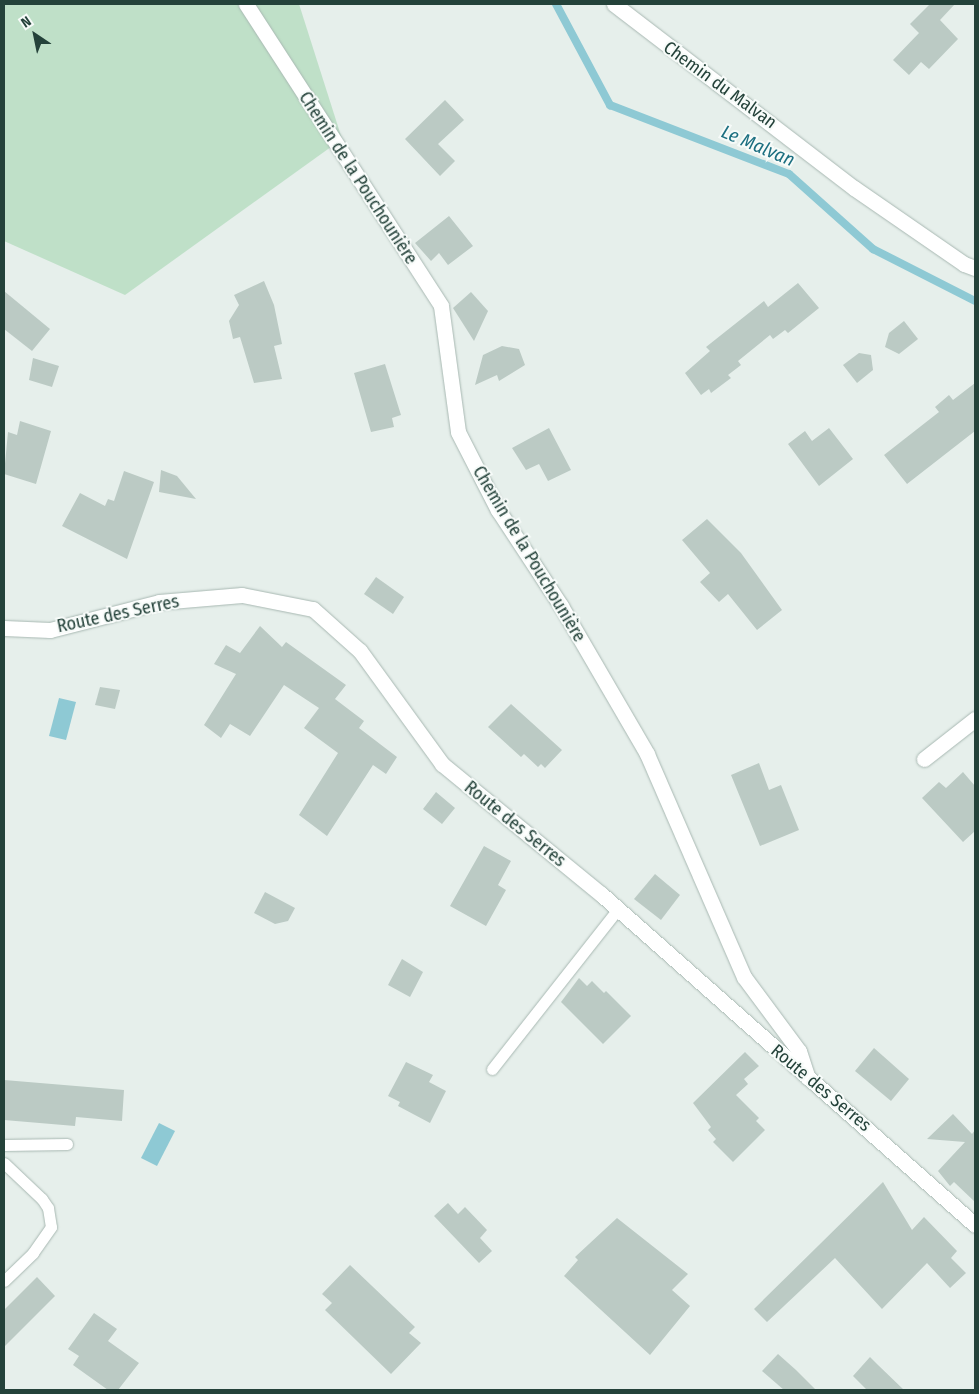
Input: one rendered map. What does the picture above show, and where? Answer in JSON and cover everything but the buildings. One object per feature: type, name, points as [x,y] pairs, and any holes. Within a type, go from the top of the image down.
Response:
[{"type":"street","name":"Chemin de la Pouchounière","points":[[246,4],[441,306],[458,432],[498,510],[561,606],[647,754],[744,977],[799,1051],[808,1078]]},
{"type":"street","name":"Chemin du Malvan","points":[[614,4],[854,188],[964,264],[975,268]]},
{"type":"street","name":"Route des Serres","points":[[4,628],[50,630],[159,602],[242,595],[313,609],[360,651],[442,764],[618,909],[975,1225]]},
{"type":"street","points":[[924,759],[975,719]]},
{"type":"lane","points":[[492,1069],[618,909]]},
{"type":"lane","points":[[4,1145],[66,1144]]},
{"type":"lane","points":[[4,1164],[42,1199],[48,1208],[52,1227],[33,1253],[4,1281]]},
{"type":"green space","points":[[4,4],[299,4],[342,139],[125,295],[4,241]]},
{"type":"water","points":[[59,698],[76,702],[66,740],[49,736]]},
{"type":"water","points":[[159,1123],[175,1131],[157,1166],[141,1158]]},
{"type":"waterway","name":"Le Malvan","points":[[556,4],[610,105],[789,174],[873,249],[975,301]]}]
